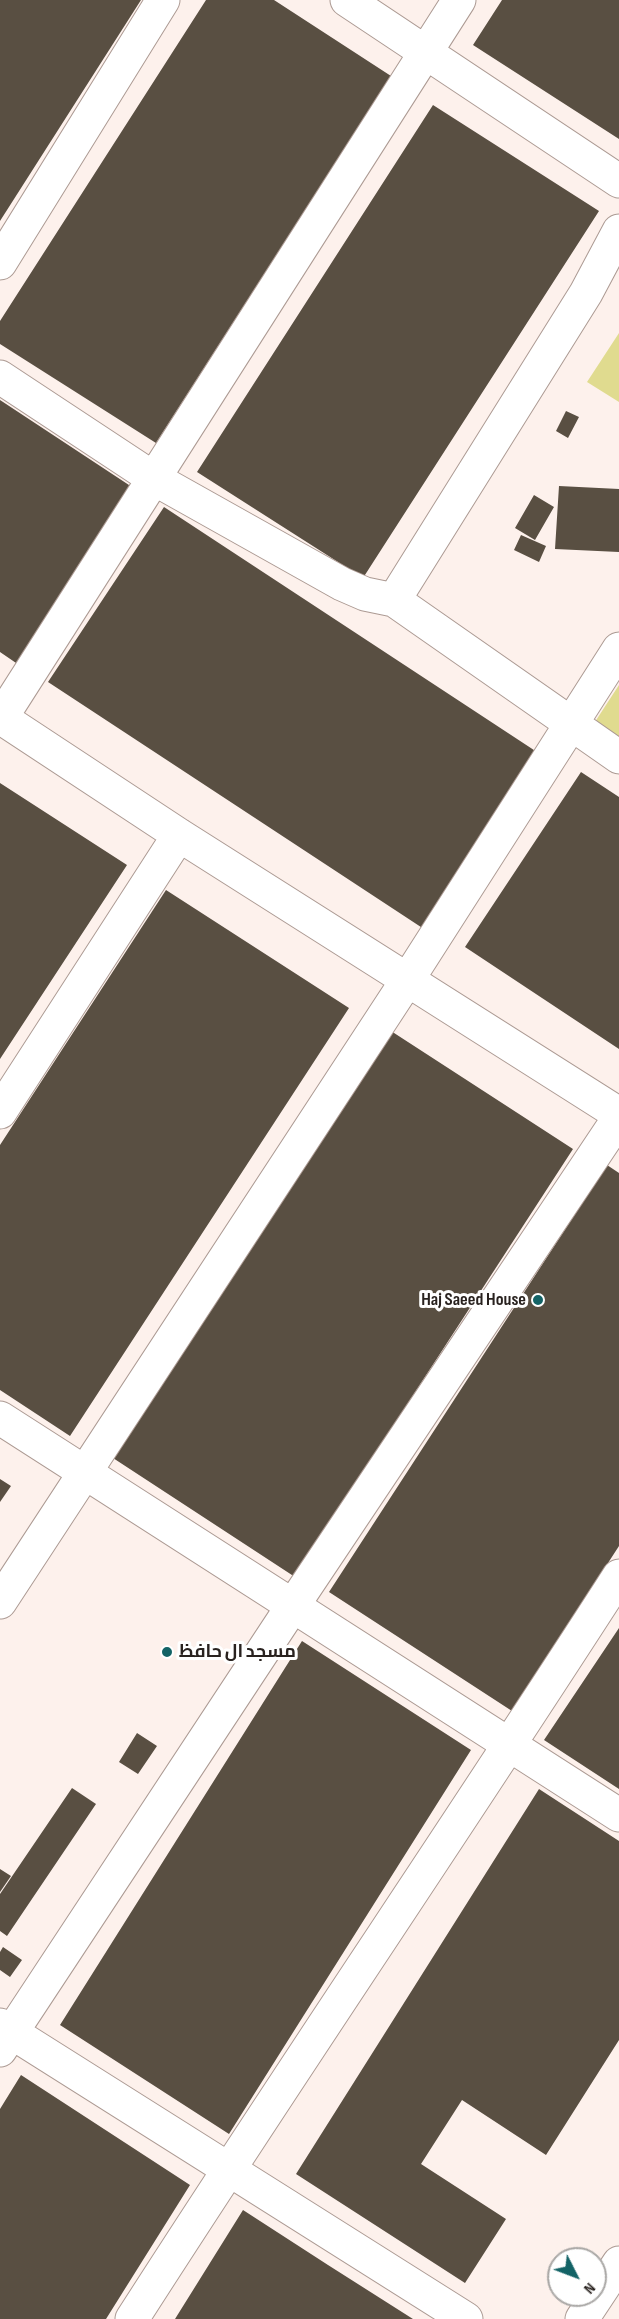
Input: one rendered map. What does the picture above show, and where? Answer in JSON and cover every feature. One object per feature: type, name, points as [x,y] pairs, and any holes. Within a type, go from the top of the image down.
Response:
[{"type":"street","points":[[0,263],[163,0]]},
{"type":"street","points":[[347,0],[619,181]]},
{"type":"street","points":[[459,0],[1,718],[179,835],[619,1116],[4,2036],[228,2170],[466,2319]]},
{"type":"street","points":[[394,600],[586,293],[619,231]]},
{"type":"street","points":[[0,377],[153,478],[342,584],[365,594],[394,600],[619,757]]},
{"type":"street","points":[[0,1602],[408,980],[619,649]]},
{"type":"street","points":[[0,1112],[179,835]]},
{"type":"street","points":[[0,1418],[619,1815]]},
{"type":"street","points":[[132,2319],[228,2170],[510,1747],[619,1576]]},
{"type":"street","points":[[582,2319],[619,2263]]},
{"type":"shaded area","points":[[619,333],[619,402],[587,382]]},
{"type":"shaded area","points":[[619,685],[619,746],[591,728]]},
{"type":"building","points":[[0,0],[141,0],[0,221]]},
{"type":"building","points":[[206,0],[274,0],[391,76],[156,443],[0,344],[0,321]]},
{"type":"building","points":[[502,0],[619,0],[619,139],[473,45]]},
{"type":"building","points":[[433,105],[599,211],[363,578],[197,472]]},
{"type":"building","points":[[0,400],[135,489],[19,665],[0,652]]},
{"type":"building","points":[[566,411],[579,417],[568,438],[556,431]]},
{"type":"building","points":[[559,486],[619,489],[619,552],[555,549]]},
{"type":"building","points":[[534,495],[554,507],[535,540],[515,528]]},
{"type":"building","points":[[164,507],[543,756],[427,931],[48,682]]},
{"type":"building","points":[[521,535],[546,546],[539,562],[514,550]]},
{"type":"building","points":[[581,772],[619,797],[619,1049],[465,947]]},
{"type":"building","points":[[0,783],[127,865],[0,1059]]},
{"type":"building","points":[[166,890],[349,1008],[70,1436],[0,1390],[0,1145]]},
{"type":"building","points":[[391,1031],[573,1149],[295,1577],[113,1458]]},
{"type":"building","points":[[607,1165],[619,1173],[619,1546],[512,1711],[329,1592]]},
{"type":"building","points":[[0,1479],[11,1486],[0,1502]]},
{"type":"building","points":[[619,1628],[619,1789],[544,1740]]},
{"type":"building","points":[[302,1641],[471,1750],[229,2134],[60,2025]]},
{"type":"building","points":[[137,1733],[157,1746],[138,1774],[119,1762]]},
{"type":"building","points":[[72,1788],[96,1804],[7,1936],[0,1931],[0,1894]]},
{"type":"building","points":[[539,1789],[619,1841],[619,2040],[546,2155],[462,2100],[421,2164],[506,2219],[465,2283],[296,2174]]},
{"type":"building","points":[[0,1869],[11,1876],[0,1892]]},
{"type":"building","points":[[3,1947],[22,1960],[10,1977],[0,1970],[0,1952]]},
{"type":"building","points":[[21,2075],[190,2185],[106,2319],[0,2319],[0,2109]]},
{"type":"building","points":[[243,2210],[328,2265],[413,2319],[175,2319]]},
{"type":"place","name":"Haj Saeed House","points":[[538,1300]]},
{"type":"place","name":"مسجد ال حافظ","points":[[167,1652]]}]
